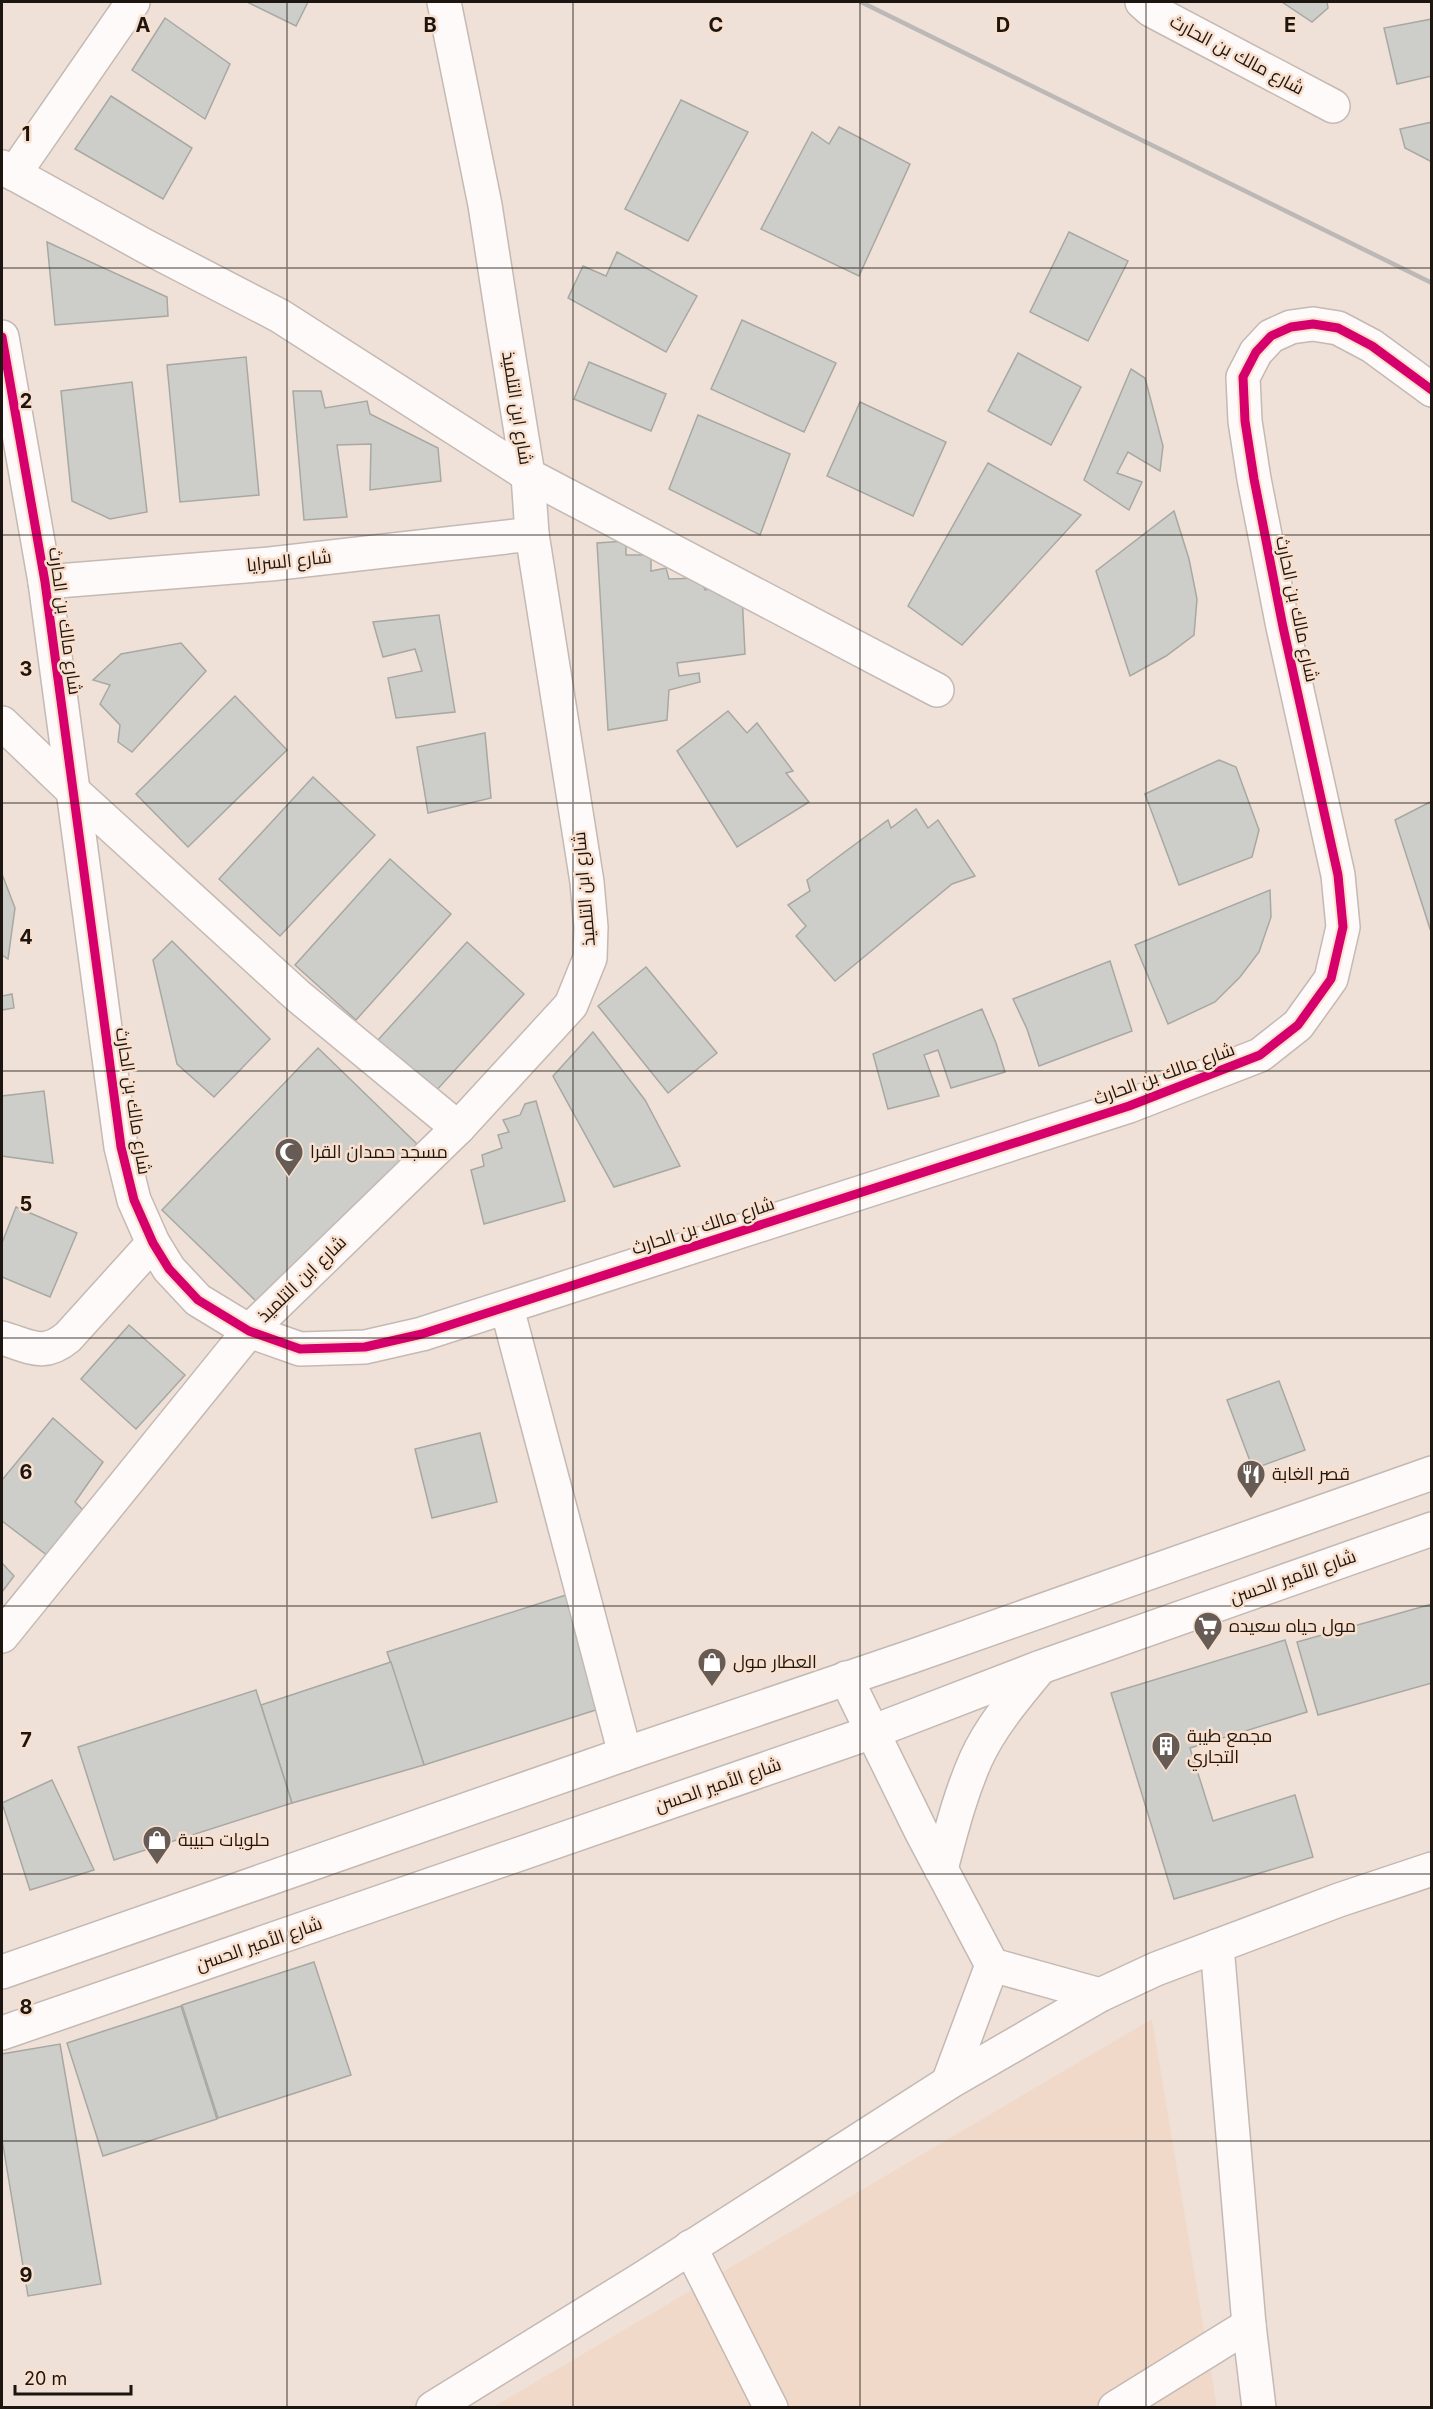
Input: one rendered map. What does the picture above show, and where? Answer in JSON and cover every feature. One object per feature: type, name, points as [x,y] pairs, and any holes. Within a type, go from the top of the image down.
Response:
[{"type":"main road","points":[[133,2],[8,170],[145,246],[280,316],[528,475],[937,690]]},
{"type":"main road","name":"شارع ابن التلميذ","points":[[2,1636],[249,1331],[458,1128],[571,1005],[590,958],[591,927],[587,882],[532,534],[528,475],[485,205],[444,2]]},
{"type":"main road","name":"شارع مالك بن الحارث","points":[[1151,4],[1333,106]]},
{"type":"main road","name":"شارع مالك بن الحارث","points":[[2,337],[45,582],[121,1147],[134,1200],[153,1244],[169,1269],[198,1300],[249,1331],[300,1349],[365,1347],[422,1334],[943,1168],[1129,1106],[1260,1055],[1298,1025],[1331,980],[1343,927],[1338,875],[1283,627],[1254,479],[1245,422],[1243,377],[1256,352],[1271,336],[1291,327],[1313,324],[1338,328],[1372,346],[1431,390]]},
{"type":"main road","name":"شارع السرايا","points":[[45,582],[270,564],[532,534]]},
{"type":"main road","points":[[2,723],[298,996],[458,1128]]},
{"type":"main road","points":[[2,1338],[39,1350],[57,1347],[153,1244]]},
{"type":"main road","points":[[507,1308],[625,1754]]},
{"type":"main road","points":[[2,1972],[1431,1473]]},
{"type":"main road","name":"شارع الأمير الحسن","points":[[2,2033],[872,1731],[1041,1667],[1431,1528]]},
{"type":"main road","points":[[941,1869],[962,1793],[976,1758],[1012,1702],[1041,1667]]},
{"type":"main road","points":[[846,1678],[941,1869],[992,1965],[1100,1995]]},
{"type":"main road","points":[[433,2408],[948,2083],[1100,1995],[1156,1969],[1339,1900],[1431,1869]]},
{"type":"main road","points":[[1217,1946],[1258,2408]]},
{"type":"main road","points":[[948,2083],[992,1965]]},
{"type":"main road","points":[[690,2247],[771,2408]]},
{"type":"main road","points":[[1115,2408],[1249,2325]]},
{"type":"shaded area","points":[[1152,2019],[1217,2407],[493,2407]]},
{"type":"building","points":[[247,2],[308,2],[296,26]]},
{"type":"building","points":[[1282,2],[1327,2],[1328,8],[1312,22]]},
{"type":"building","points":[[165,18],[230,64],[205,119],[132,70]]},
{"type":"building","points":[[1432,19],[1432,76],[1397,84],[1384,28]]},
{"type":"building","points":[[111,96],[192,148],[163,199],[75,149]]},
{"type":"building","points":[[681,100],[748,132],[688,241],[625,209]]},
{"type":"building","points":[[1432,122],[1432,162],[1405,148],[1400,129]]},
{"type":"building","points":[[839,127],[910,164],[859,276],[761,229],[812,132],[829,144]]},
{"type":"building","points":[[1069,232],[1128,261],[1088,341],[1030,312]]},
{"type":"building","points":[[47,242],[167,297],[168,316],[55,325]]},
{"type":"building","points":[[617,252],[697,296],[666,352],[568,298],[583,266],[606,276]]},
{"type":"building","points":[[742,320],[836,363],[804,432],[711,389]]},
{"type":"building","points":[[1018,353],[1081,387],[1051,445],[988,411]]},
{"type":"building","points":[[246,357],[259,495],[180,502],[167,365]]},
{"type":"building","points":[[589,362],[666,394],[651,431],[574,399]]},
{"type":"building","points":[[1131,369],[1145,378],[1163,446],[1160,471],[1128,452],[1117,473],[1142,482],[1129,510],[1084,480]]},
{"type":"building","points":[[132,382],[147,512],[110,519],[72,501],[61,391]]},
{"type":"building","points":[[293,391],[321,391],[325,408],[367,401],[370,414],[438,448],[441,481],[370,490],[371,444],[337,445],[347,517],[304,520]]},
{"type":"building","points":[[860,402],[946,442],[913,516],[827,476]]},
{"type":"building","points":[[698,415],[790,454],[760,535],[669,489]]},
{"type":"building","points":[[988,463],[1081,515],[962,645],[908,606]]},
{"type":"building","points":[[1174,511],[1189,559],[1197,599],[1194,635],[1166,656],[1130,676],[1096,571]]},
{"type":"building","points":[[626,541],[626,555],[651,555],[651,571],[666,568],[669,579],[700,578],[705,590],[715,588],[719,595],[742,594],[745,654],[677,663],[679,676],[699,673],[700,682],[669,690],[667,720],[608,730],[597,543]]},
{"type":"building","points":[[439,615],[455,712],[396,718],[388,678],[422,671],[415,649],[383,657],[373,622]]},
{"type":"building","points":[[181,643],[206,671],[132,752],[118,742],[120,725],[100,704],[110,685],[93,680],[121,654]]},
{"type":"building","points":[[235,696],[287,750],[188,847],[136,794]]},
{"type":"building","points":[[728,711],[747,733],[757,723],[793,771],[786,773],[809,802],[737,847],[677,751]]},
{"type":"building","points":[[485,733],[491,798],[428,813],[417,747]]},
{"type":"building","points":[[1219,760],[1236,767],[1259,830],[1252,857],[1179,885],[1145,794]]},
{"type":"building","points":[[313,777],[375,835],[280,936],[219,879]]},
{"type":"building","points":[[1432,801],[1432,935],[1395,820]]},
{"type":"building","points":[[916,809],[928,828],[938,820],[975,876],[952,884],[835,981],[796,936],[806,926],[788,905],[810,891],[807,880],[888,820],[891,828]]},
{"type":"building","points":[[390,859],[451,914],[356,1020],[295,965]]},
{"type":"building","points":[[2,874],[15,908],[8,959],[2,955]]},
{"type":"building","points":[[1270,890],[1271,917],[1259,952],[1240,977],[1215,1002],[1168,1024],[1135,945]]},
{"type":"building","points":[[172,941],[270,1039],[214,1097],[177,1064],[153,960]]},
{"type":"building","points":[[467,942],[524,994],[435,1092],[378,1040]]},
{"type":"building","points":[[1110,961],[1132,1031],[1039,1066],[1027,1029],[1013,999]]},
{"type":"building","points":[[646,967],[717,1053],[668,1093],[598,1006]]},
{"type":"building","points":[[12,994],[14,1008],[2,1010],[2,996]]},
{"type":"building","points":[[982,1009],[1005,1072],[951,1088],[938,1050],[924,1055],[939,1096],[888,1109],[873,1054]]},
{"type":"building","points":[[593,1032],[645,1100],[680,1166],[614,1187],[553,1076]]},
{"type":"building","name":"مسجد حمدان القرا","points":[[318,1048],[417,1144],[261,1306],[162,1210]]},
{"type":"building","points":[[44,1091],[53,1163],[2,1156],[2,1096]]},
{"type":"building","points":[[536,1101],[565,1201],[484,1224],[471,1170],[484,1166],[482,1155],[502,1148],[498,1135],[509,1132],[503,1120],[520,1115],[525,1104]]},
{"type":"building","points":[[16,1207],[77,1233],[50,1297],[2,1277],[2,1243]]},
{"type":"building","points":[[129,1325],[185,1375],[136,1429],[81,1379]]},
{"type":"building","points":[[1279,1381],[1305,1450],[1253,1469],[1227,1400]]},
{"type":"building","points":[[53,1418],[103,1462],[75,1502],[89,1516],[52,1559],[2,1521],[2,1480]]},
{"type":"building","points":[[480,1433],[497,1502],[432,1518],[415,1449]]},
{"type":"building","points":[[2,1563],[14,1576],[2,1592]]},
{"type":"building","points":[[566,1595],[602,1708],[424,1765],[387,1652]]},
{"type":"building","points":[[1432,1604],[1432,1683],[1318,1715],[1297,1642]]},
{"type":"building","name":"مجمع طيبة التجاري","points":[[1285,1640],[1307,1712],[1190,1748],[1213,1821],[1295,1795],[1313,1857],[1174,1899],[1111,1693]]},
{"type":"building","points":[[391,1662],[424,1765],[292,1803],[261,1705]]},
{"type":"building","points":[[256,1690],[292,1803],[114,1860],[78,1747]]},
{"type":"building","points":[[52,1780],[94,1870],[30,1890],[2,1803]]},
{"type":"building","points":[[314,1962],[351,2075],[218,2118],[182,2005]]},
{"type":"building","points":[[181,2006],[217,2119],[103,2156],[67,2043]]},
{"type":"building","points":[[60,2044],[101,2284],[28,2296],[2,2139],[2,2054]]},
{"type":"railway","points":[[861,2],[1432,283]]},
{"type":"cycle path","points":[[2,337],[45,582],[121,1147],[134,1200],[153,1243],[169,1269],[198,1300],[249,1331],[300,1349],[365,1347],[422,1334],[1129,1106],[1260,1055],[1298,1025],[1331,979],[1343,927],[1338,875],[1283,627],[1254,479],[1245,421],[1243,377],[1256,352],[1271,336],[1291,327],[1313,324],[1338,328],[1372,346],[1432,390]]},
{"type":"place","name":"مسجد حمدان القرا","points":[[289,1178]]},
{"type":"place","name":"قصر الغابة","points":[[1251,1500]]},
{"type":"place","name":"مول حياه سعيده","points":[[1208,1652]]},
{"type":"place","name":"العطار مول","points":[[712,1688]]},
{"type":"place","name":"مجمع طيبة التجاري","points":[[1166,1772]]},
{"type":"place","name":"حلويات حبيبة","points":[[157,1866]]}]
